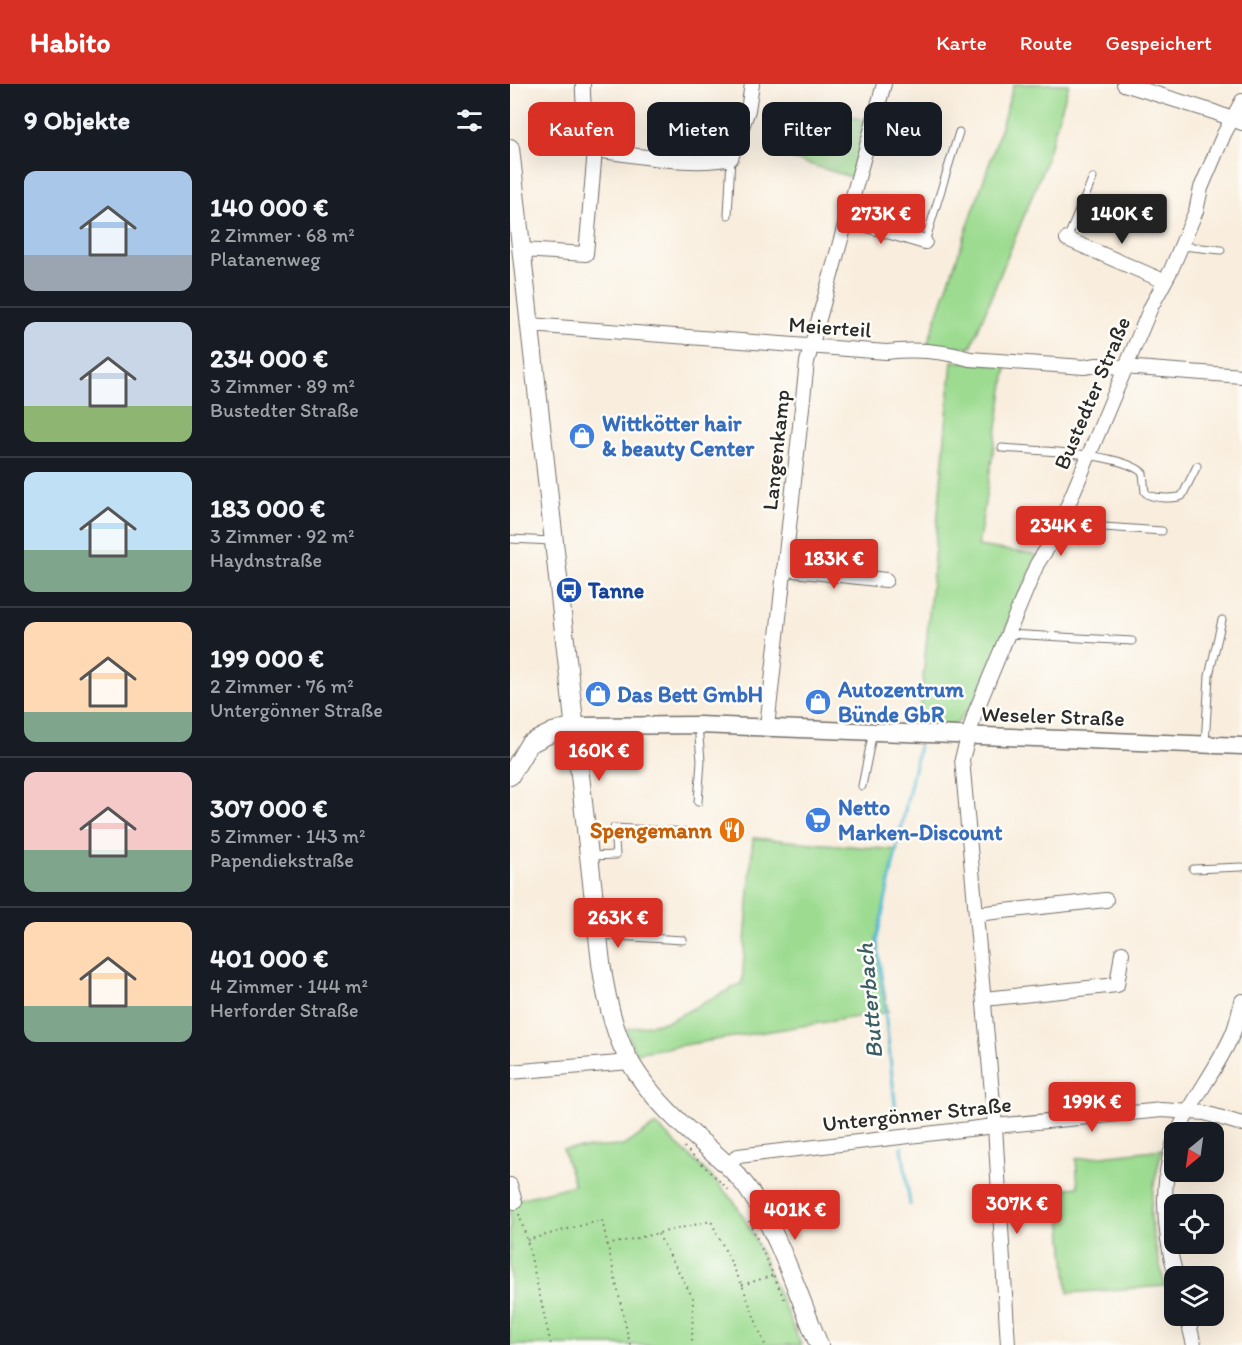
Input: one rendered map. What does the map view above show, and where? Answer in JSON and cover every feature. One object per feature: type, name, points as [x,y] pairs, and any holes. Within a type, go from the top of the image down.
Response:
[{"type":"main road","points":[[510,148],[517,241],[530,325],[598,934],[610,1018],[641,1082],[660,1104],[727,1166],[750,1192],[760,1210],[781,1272],[819,1345]]},
{"type":"main road","points":[[512,768],[529,744],[553,732],[575,726]]},
{"type":"street","points":[[583,84],[583,102]]},
{"type":"street","points":[[635,154],[716,162],[731,158],[748,110],[752,84]]},
{"type":"street","name":"Langenkamp","points":[[767,727],[810,346],[885,84]]},
{"type":"street","points":[[1128,85],[1237,121]]},
{"type":"street","name":"Bustedter Straße","points":[[1008,1345],[995,1126],[962,759],[975,713],[1037,564],[1060,524],[1151,307],[1196,211],[1202,188],[1237,121],[1242,101]]},
{"type":"street","points":[[517,241],[586,254],[594,156]]},
{"type":"street","points":[[847,219],[925,242]]},
{"type":"street","points":[[1067,239],[1164,281]]},
{"type":"street","name":"Meierteil","points":[[530,325],[886,352],[900,350],[956,355],[970,359],[1084,367],[1097,365],[1242,376]]},
{"type":"street","points":[[784,569],[886,580]]},
{"type":"street","name":"Weseler Straße","points":[[575,726],[767,727],[1242,746]]},
{"type":"street","points":[[976,914],[1106,900]]},
{"type":"street","points":[[984,999],[1117,985],[1122,953]]},
{"type":"street","points":[[1182,1122],[1187,1110],[1227,1045],[1242,1001]]},
{"type":"street","points":[[510,1072],[630,1062]]},
{"type":"street","name":"Untergönner Straße","points":[[727,1166],[738,1156],[995,1126],[1162,1110],[1205,1113],[1242,1124]]},
{"type":"street","points":[[1168,1182],[1166,1223],[1168,1246],[1173,1266]]},
{"type":"street","points":[[510,1185],[515,1202]]},
{"type":"street","points":[[1189,1326],[1194,1345]]},
{"type":"lane","points":[[925,242],[959,132]]},
{"type":"lane","points":[[728,215],[731,158]]},
{"type":"lane","points":[[1067,239],[1093,178]]},
{"type":"lane","points":[[1181,246],[1221,250]]},
{"type":"lane","points":[[1002,448],[1088,456],[1136,467],[1144,474],[1144,492],[1149,496],[1177,498],[1182,495],[1197,465]]},
{"type":"lane","points":[[1060,524],[1162,531]]},
{"type":"lane","points":[[510,538],[554,541]]},
{"type":"lane","points":[[1205,745],[1209,676],[1222,620]]},
{"type":"lane","points":[[1008,634],[1132,640]]},
{"type":"lane","points":[[698,725],[701,761],[698,802]]},
{"type":"lane","points":[[862,786],[873,731]]},
{"type":"lane","points":[[590,856],[616,855],[614,828],[690,832]]},
{"type":"lane","points":[[1193,869],[1242,867]]},
{"type":"lane","points":[[598,934],[683,940]]},
{"type":"path","points":[[677,1141],[731,1192]]},
{"type":"path","points":[[515,1202],[527,1240],[550,1345]]},
{"type":"path","points":[[747,1216],[781,1272],[786,1304]]},
{"type":"path","points":[[527,1240],[602,1220],[630,1345]]},
{"type":"path","points":[[607,1245],[711,1221],[742,1285],[765,1345]]},
{"type":"path","points":[[657,1233],[693,1298],[692,1345]]},
{"type":"path","points":[[742,1285],[781,1272]]},
{"type":"green space","points":[[1014,84],[1069,84],[1043,169],[971,347],[927,345],[993,153]]},
{"type":"green space","points":[[852,117],[864,120],[864,143],[854,178],[789,158],[789,156],[852,156]]},
{"type":"green space","points":[[952,361],[1007,365],[978,546],[1037,555],[975,700],[955,726],[919,723]]},
{"type":"green space","points":[[753,838],[897,850],[876,940],[888,1012],[635,1053],[626,1029],[669,1021],[742,983]]},
{"type":"green space","points":[[656,1125],[712,1177],[735,1203],[751,1230],[801,1345],[510,1345],[510,1198],[520,1199],[574,1185],[563,1149],[623,1146]]},
{"type":"green space","points":[[1162,1149],[1153,1192],[1151,1218],[1164,1286],[1068,1293],[1059,1193],[1067,1191],[1068,1188],[1078,1187],[1076,1159]]},
{"type":"waterway","name":"Butterbach","points":[[896,1112],[877,939],[919,746]]},
{"type":"waterway","name":"Butterbach","points":[[902,1147],[910,1205]]},
{"type":"place","name":"Wittkötter hair & beauty Center","points":[[582,436]]},
{"type":"place","name":"Tanne","points":[[569,590]]},
{"type":"place","name":"Das Bett GmbH","points":[[598,694]]},
{"type":"place","name":"Autozentrum Bünde GbR","points":[[818,702]]},
{"type":"place","name":"Netto Marken-Discount","points":[[818,820]]},
{"type":"place","name":"Spengemann","points":[[732,830]]}]
